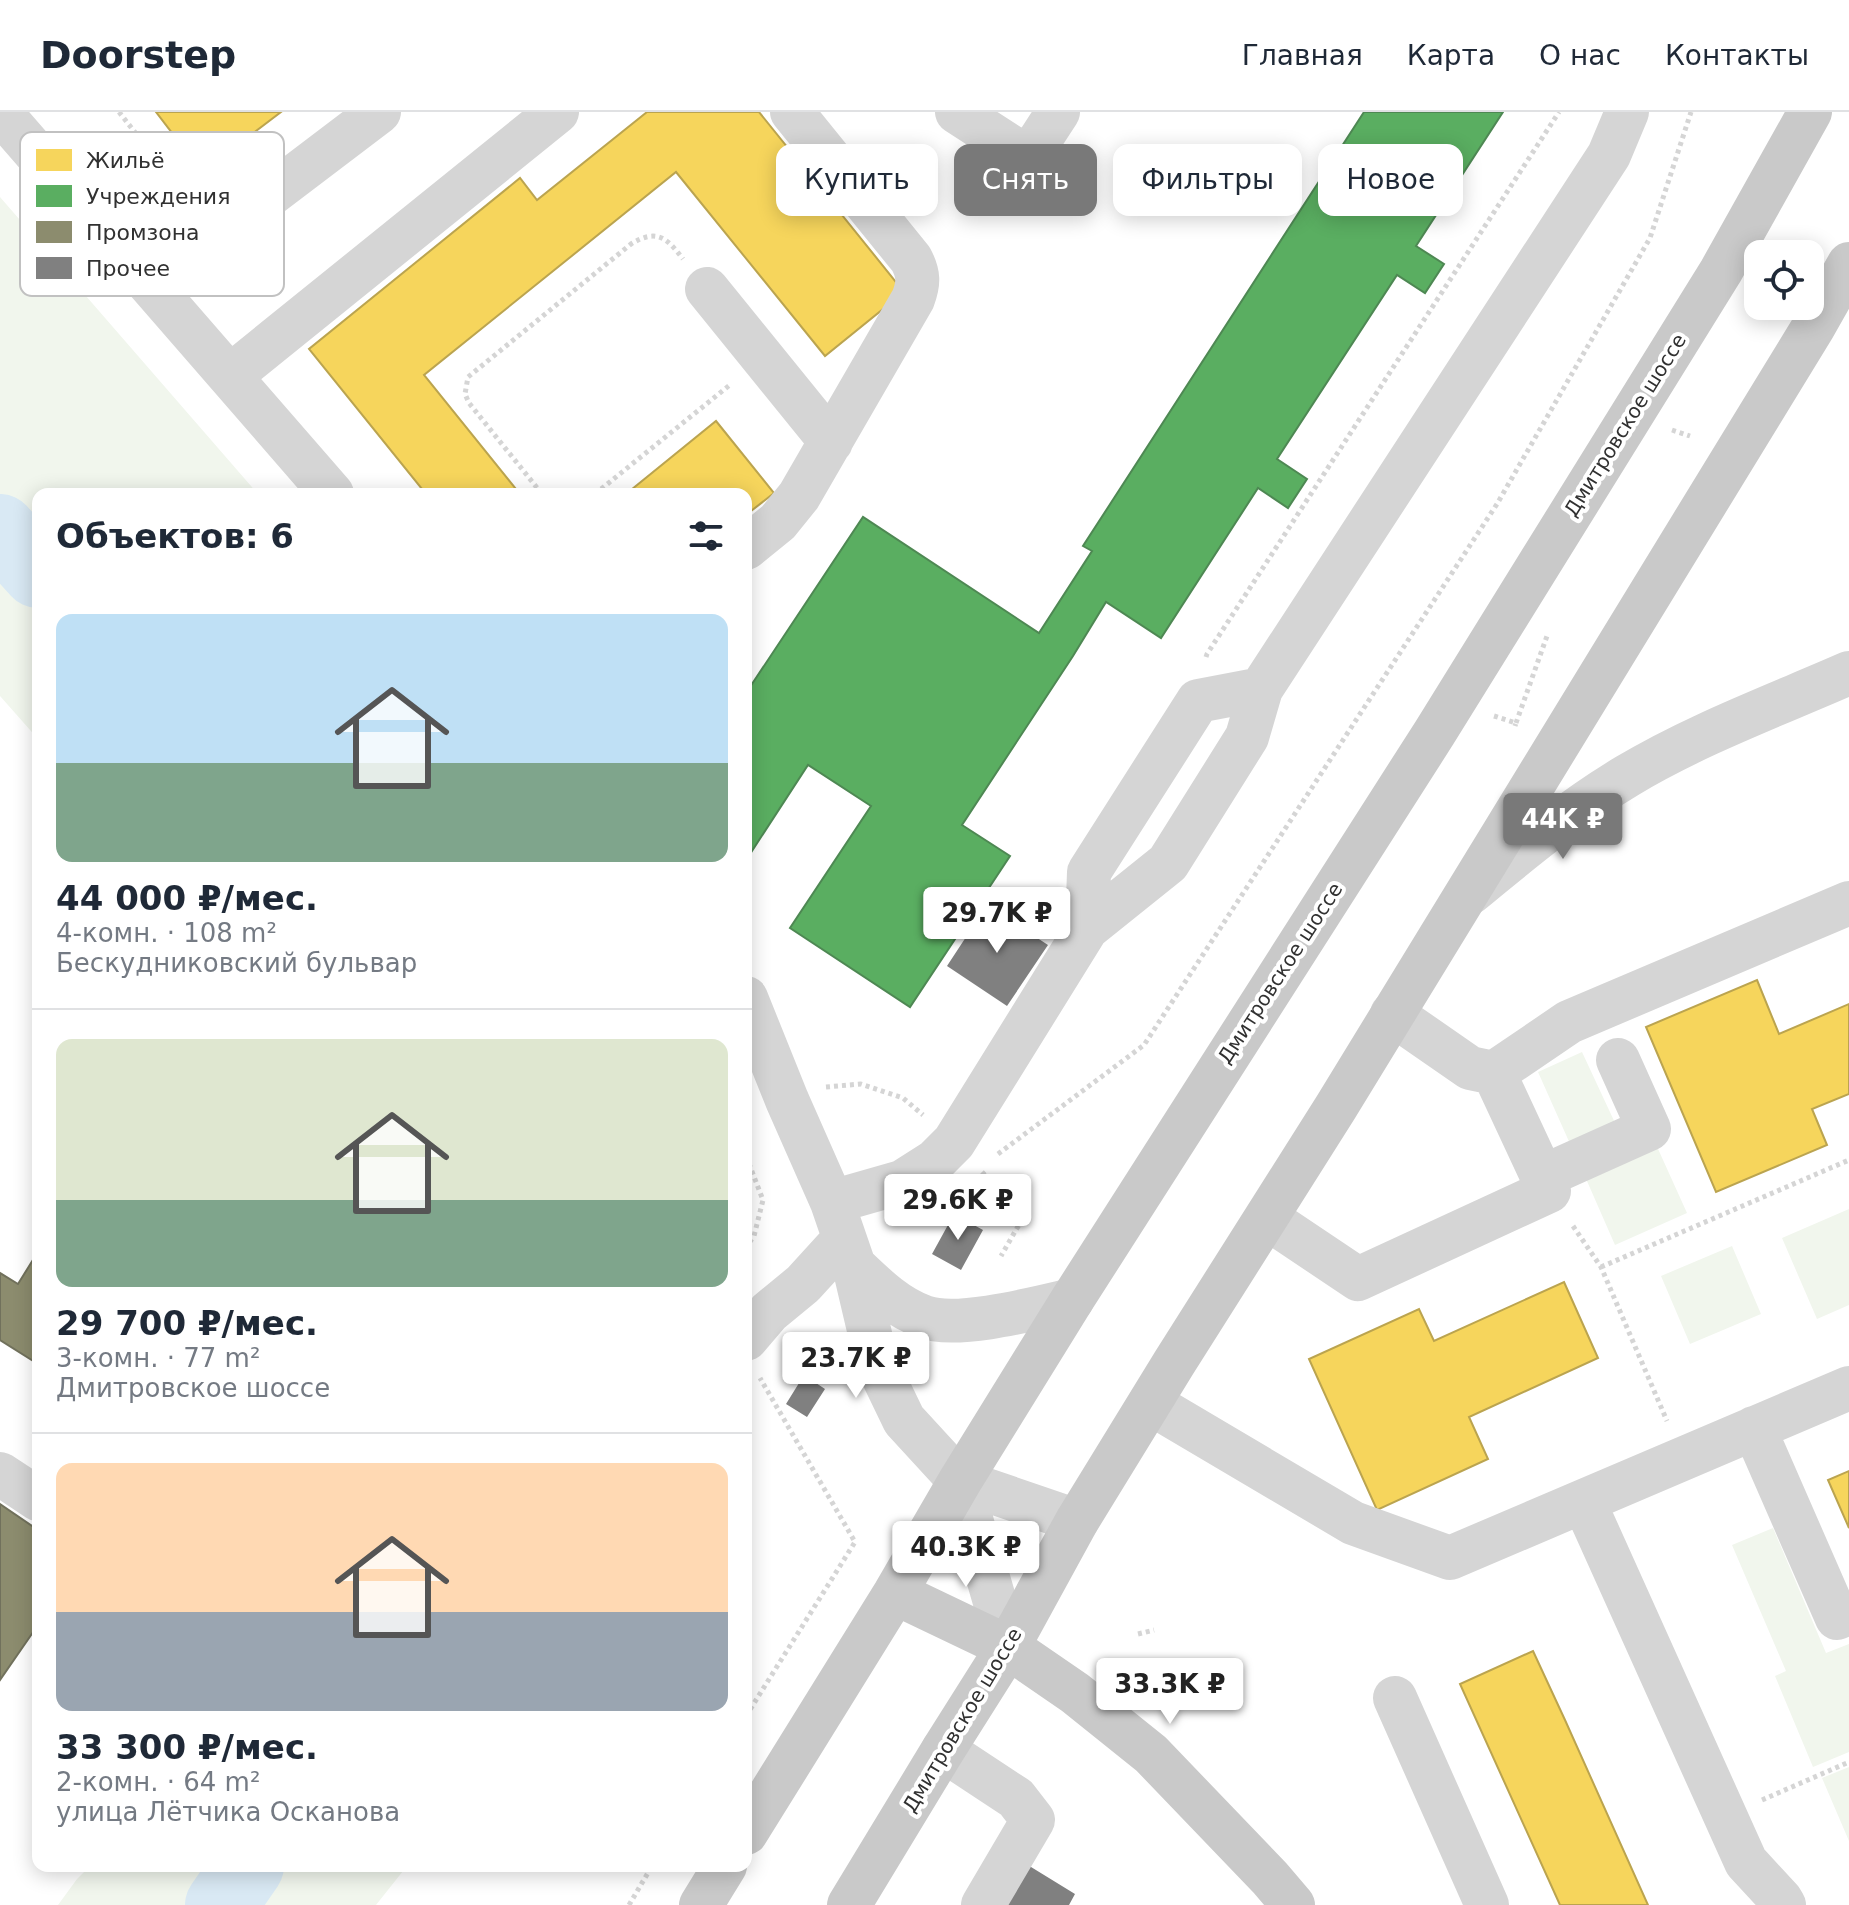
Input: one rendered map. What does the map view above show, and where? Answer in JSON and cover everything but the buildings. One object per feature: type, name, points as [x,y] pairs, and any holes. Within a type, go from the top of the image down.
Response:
[{"type":"main road","name":"Дмитровское шоссе","points":[[752,1823],[1072,1300],[1460,691],[1721,271],[1810,112]]},
{"type":"main road","name":"Дмитровское шоссе","points":[[849,1905],[1008,1647],[1077,1521],[1463,899],[1849,264]]},
{"type":"main road","points":[[895,1593],[1008,1647],[1075,1693],[1151,1754],[1293,1905]]},
{"type":"main road","points":[[701,1905],[721,1872]]},
{"type":"street","points":[[0,112],[20,135]]},
{"type":"street","points":[[284,184],[379,112]]},
{"type":"street","points":[[230,376],[557,112]]},
{"type":"street","points":[[752,535],[778,522],[793,506],[913,299],[918,284],[917,270],[911,259],[792,112]]},
{"type":"street","points":[[957,112],[1028,158],[1058,112]]},
{"type":"street","points":[[752,1349],[769,1312],[803,1284],[843,1236],[902,1182],[935,1161],[954,1142],[1087,928],[1168,863],[1247,737],[1261,689],[1609,155],[1627,112]]},
{"type":"street","points":[[707,289],[831,442]]},
{"type":"street","points":[[161,296],[327,488]]},
{"type":"street","points":[[1463,899],[1551,827],[1627,775],[1692,742],[1849,673]]},
{"type":"street","points":[[1087,928],[1089,872],[1198,701],[1261,689]]},
{"type":"street","points":[[1392,1014],[1470,1068],[1494,1073],[1569,1022],[1849,903]]},
{"type":"street","points":[[752,1013],[843,1236],[877,1364],[904,1420],[960,1481],[1008,1647]]},
{"type":"street","points":[[1267,1218],[1358,1279],[1649,1129],[1618,1060]]},
{"type":"street","points":[[1494,1073],[1546,1184]]},
{"type":"street","points":[[843,1236],[883,1295],[923,1317],[939,1321],[968,1320],[1072,1300]]},
{"type":"street","points":[[1150,1403],[1353,1523],[1450,1558],[1849,1388]]},
{"type":"street","points":[[1754,1428],[1837,1618],[1849,1613]]},
{"type":"street","points":[[0,1474],[32,1495]]},
{"type":"street","points":[[960,1481],[1077,1521]]},
{"type":"street","points":[[1584,1502],[1746,1862],[1778,1903]]},
{"type":"street","points":[[1395,1698],[1487,1905]]},
{"type":"street","points":[[943,1750],[1016,1798],[1033,1820],[983,1905]]},
{"type":"path","points":[[119,112],[135,132]]},
{"type":"path","points":[[1198,701],[1207,654],[1559,112]]},
{"type":"path","points":[[991,1159],[1144,1045],[1497,504],[1650,238],[1691,112]]},
{"type":"path","points":[[537,488],[469,403],[465,394],[468,377],[640,238],[652,235],[669,241],[707,289]]},
{"type":"path","points":[[602,488],[763,358]]},
{"type":"path","points":[[1487,713],[1516,723],[1514,736]]},
{"type":"path","points":[[1601,1267],[1849,1160]]},
{"type":"path","points":[[752,1172],[763,1200],[752,1239]]},
{"type":"path","points":[[1546,1184],[1601,1267],[1683,1459]]},
{"type":"path","points":[[752,1357],[855,1542],[752,1706]]},
{"type":"path","points":[[1138,1634],[1154,1630]]},
{"type":"path","points":[[1725,1815],[1849,1762]]},
{"type":"path","points":[[629,1905],[648,1872]]},
{"type":"shaded area","points":[[0,197],[20,220],[20,296],[86,296],[253,488],[32,488],[32,732],[0,696]]},
{"type":"shaded area","points":[[1582,1052],[1616,1125],[1571,1146],[1538,1072]]},
{"type":"shaded area","points":[[1654,1140],[1687,1213],[1615,1245],[1583,1172]]},
{"type":"shaded area","points":[[1849,1209],[1849,1305],[1817,1319],[1782,1238]]},
{"type":"shaded area","points":[[1732,1246],[1761,1314],[1690,1344],[1661,1276]]},
{"type":"shaded area","points":[[1773,1528],[1826,1653],[1849,1644],[1849,1752],[1813,1767],[1775,1676],[1786,1671],[1732,1545]]},
{"type":"shaded area","points":[[1849,1767],[1849,1841],[1822,1778]]},
{"type":"shaded area","points":[[84,1872],[402,1872],[376,1905],[58,1905]]},
{"type":"waterway","points":[[0,530],[32,565]]},
{"type":"waterway","points":[[221,1905],[244,1872]]}]
